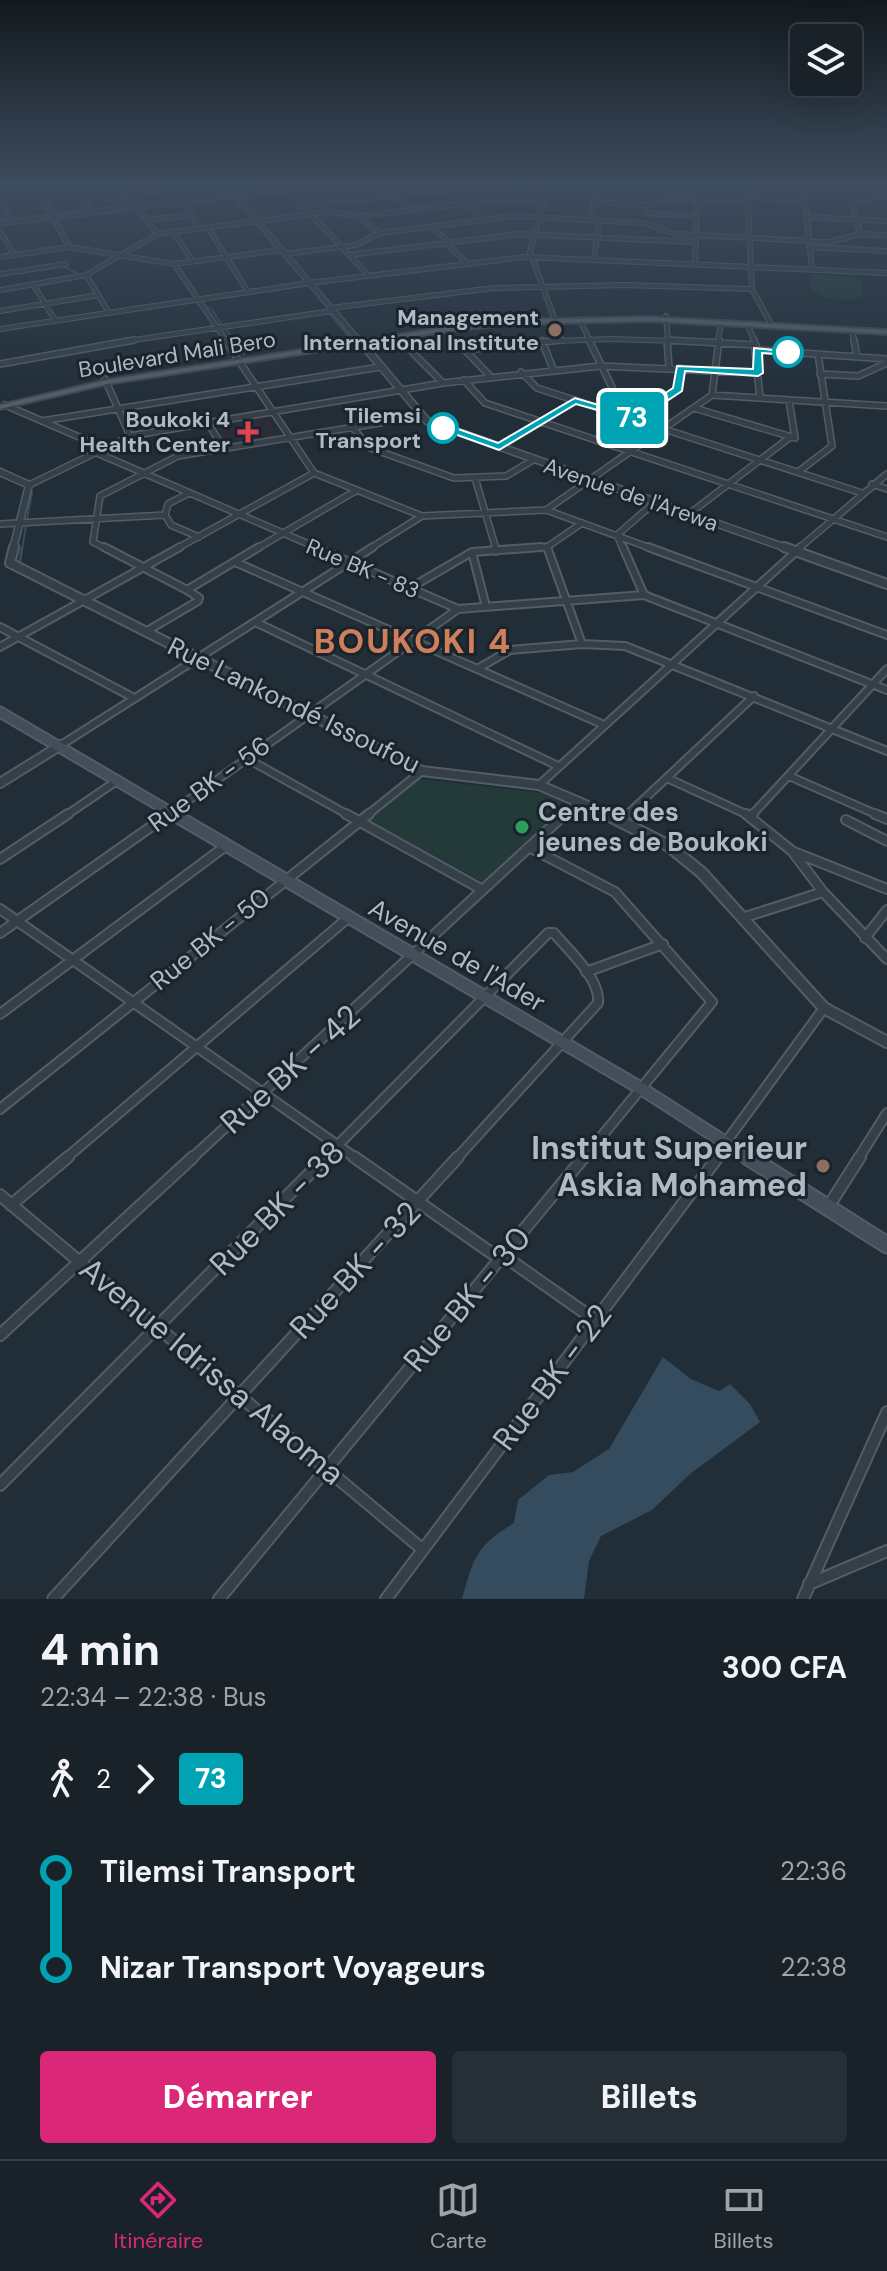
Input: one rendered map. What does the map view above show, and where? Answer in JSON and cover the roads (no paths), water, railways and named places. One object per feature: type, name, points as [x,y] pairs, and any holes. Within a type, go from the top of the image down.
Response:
[{"type":"main road","name":"Boulevard Mali Bero","points":[[554,318],[666,318],[887,330]]},
{"type":"main road","name":"Boulevard Mali Bero","points":[[2,405],[106,381],[240,359],[463,327],[554,318],[666,318],[887,330]]},
{"type":"main road","name":"Avenue de l'Ader","points":[[0,712],[61,745],[642,1089],[887,1245]]},
{"type":"street","points":[[62,256],[74,278]]},
{"type":"street","points":[[0,290],[86,275],[119,256]]},
{"type":"street","points":[[124,256],[174,264],[242,256]]},
{"type":"street","points":[[189,256],[193,261]]},
{"type":"street","name":"Avenue de l'Arewa","points":[[286,256],[357,342],[431,423],[887,584]]},
{"type":"street","points":[[350,256],[368,275]]},
{"type":"street","points":[[460,256],[467,263]]},
{"type":"street","points":[[695,256],[695,263]]},
{"type":"street","points":[[751,256],[752,289],[770,322]]},
{"type":"street","points":[[811,256],[812,269]]},
{"type":"street","points":[[226,257],[248,292]]},
{"type":"street","points":[[531,257],[554,318]]},
{"type":"street","points":[[0,329],[368,275],[531,257],[887,273]]},
{"type":"street","points":[[0,274],[66,264]]},
{"type":"street","points":[[174,264],[314,473],[422,516],[546,510],[887,635]]},
{"type":"street","points":[[86,275],[108,311]]},
{"type":"street","points":[[33,284],[55,320]]},
{"type":"street","points":[[0,364],[83,348],[450,292],[636,285],[752,289]]},
{"type":"street","points":[[0,311],[99,295]]},
{"type":"street","points":[[666,318],[669,367]]},
{"type":"street","points":[[580,319],[600,366],[630,418]]},
{"type":"street","points":[[712,395],[721,322]]},
{"type":"street","points":[[747,324],[753,332],[757,348],[760,398]]},
{"type":"street","points":[[852,330],[857,357]]},
{"type":"street","points":[[490,376],[465,350],[542,341],[668,340],[887,361]]},
{"type":"street","points":[[542,341],[553,369]]},
{"type":"street","points":[[413,353],[443,383]]},
{"type":"street","points":[[798,472],[832,446],[818,354]]},
{"type":"street","points":[[820,374],[858,376],[887,361]]},
{"type":"street","points":[[0,472],[29,485],[130,436],[490,376],[600,366],[758,373]]},
{"type":"street","points":[[42,421],[380,367]]},
{"type":"street","points":[[630,418],[678,389],[680,368]]},
{"type":"street","points":[[521,372],[534,387],[862,493]]},
{"type":"street","points":[[464,380],[484,402],[887,537]]},
{"type":"street","points":[[106,381],[130,436]]},
{"type":"street","points":[[546,510],[712,395],[887,406]]},
{"type":"street","points":[[694,408],[795,438],[789,400]]},
{"type":"street","points":[[499,447],[575,401]]},
{"type":"street","points":[[2,405],[107,449]]},
{"type":"street","points":[[147,631],[199,598],[93,542],[100,496],[178,456],[422,416]]},
{"type":"street","points":[[208,423],[224,449]]},
{"type":"street","points":[[353,428],[370,448],[454,478],[506,476],[533,460]]},
{"type":"street","points":[[689,514],[789,438]]},
{"type":"street","name":"Rue BK - 83","points":[[97,453],[458,609],[644,595]]},
{"type":"street","points":[[0,647],[314,473]]},
{"type":"street","points":[[539,785],[754,587],[887,474]]},
{"type":"street","points":[[475,478],[496,551]]},
{"type":"street","points":[[872,484],[887,489]]},
{"type":"street","points":[[5,565],[29,485]]},
{"type":"street","points":[[187,590],[357,490]]},
{"type":"street","points":[[189,493],[168,504],[165,515],[171,525],[199,537]]},
{"type":"street","points":[[617,535],[655,502]]},
{"type":"street","points":[[0,524],[165,515]]},
{"type":"street","points":[[0,783],[422,516]]},
{"type":"street","points":[[410,588],[472,552],[547,547],[582,523]]},
{"type":"street","points":[[617,535],[644,595],[887,690]]},
{"type":"street","points":[[547,547],[582,644]]},
{"type":"street","points":[[472,552],[486,607]]},
{"type":"street","points":[[235,562],[604,725]]},
{"type":"street","name":"Rue Lankondé Issoufou","points":[[5,565],[147,631],[422,771],[539,785],[621,820],[688,859],[824,1008],[887,1042]]},
{"type":"street","name":"Rue BK - 56","points":[[0,933],[458,609]]},
{"type":"street","points":[[255,622],[558,766]]},
{"type":"street","points":[[0,627],[134,698]]},
{"type":"street","points":[[477,669],[510,650],[582,644],[625,646],[672,662],[887,751]]},
{"type":"street","points":[[751,816],[887,669]]},
{"type":"street","points":[[621,820],[754,696]]},
{"type":"street","points":[[246,758],[481,889]]},
{"type":"street","name":"Rue BK - 50","points":[[0,1109],[422,771]]},
{"type":"street","points":[[789,776],[887,819]]},
{"type":"street","points":[[667,778],[751,816],[792,851],[823,892],[887,959]]},
{"type":"street","points":[[0,859],[119,780]]},
{"type":"street","name":"Rue BK - 42","points":[[0,1335],[579,801]]},
{"type":"street","points":[[846,820],[887,841]]},
{"type":"street","points":[[0,1014],[227,845]]},
{"type":"street","name":"Rue BK - 30","points":[[219,1599],[712,1002],[663,944],[610,889],[529,847]]},
{"type":"street","points":[[792,851],[887,889]]},
{"type":"street","points":[[742,918],[823,892]]},
{"type":"street","points":[[0,909],[263,1094],[595,1320]]},
{"type":"street","points":[[865,938],[887,910]]},
{"type":"street","points":[[11,1205],[349,917]]},
{"type":"street","name":"Rue BK - 38","points":[[0,1485],[548,933],[554,933]]},
{"type":"street","name":"Rue BK - 32","points":[[53,1599],[599,999],[586,972],[554,933]]},
{"type":"street","points":[[586,972],[663,944]]},
{"type":"street","points":[[726,1142],[824,1008]]},
{"type":"street","points":[[828,1207],[887,1113]]},
{"type":"street","name":"Rue BK - 22","points":[[386,1599],[719,1155]]},
{"type":"street","name":"Avenue Idrissa Alaoma","points":[[0,1195],[327,1466],[422,1549]]},
{"type":"street","points":[[803,1599],[887,1412]]},
{"type":"street","points":[[809,1584],[887,1551]]},
{"type":"waterway","points":[[63,266],[80,275]]},
{"type":"waterway","points":[[204,305],[212,310],[222,325]]},
{"type":"waterway","points":[[329,313],[351,339]]},
{"type":"waterway","points":[[225,328],[244,355]]},
{"type":"waterway","points":[[0,468],[32,483]]},
{"type":"waterway","points":[[863,490],[884,472]]},
{"type":"waterway","points":[[27,520],[32,492]]},
{"type":"waterway","points":[[840,510],[858,494]]},
{"type":"waterway","points":[[22,549],[26,526]]},
{"type":"waterway","points":[[20,561],[22,547]]},
{"type":"waterway","points":[[715,620],[742,597]]},
{"type":"waterway","points":[[672,662],[709,626]]},
{"type":"place","name":"Management International Institute","points":[[555,330]]},
{"type":"place","name":"Tilemsi Transport","points":[[443,428]]},
{"type":"place","name":"Boukoki 4 Health Center","points":[[248,432]]},
{"type":"place","name":"Centre des jeunes de Boukoki","points":[[522,827]]},
{"type":"place","name":"Institut Superieur Askia Mohamed","points":[[823,1166]]},
{"type":"district","name":"BOUKOKI 4","points":[[413,641]]}]
